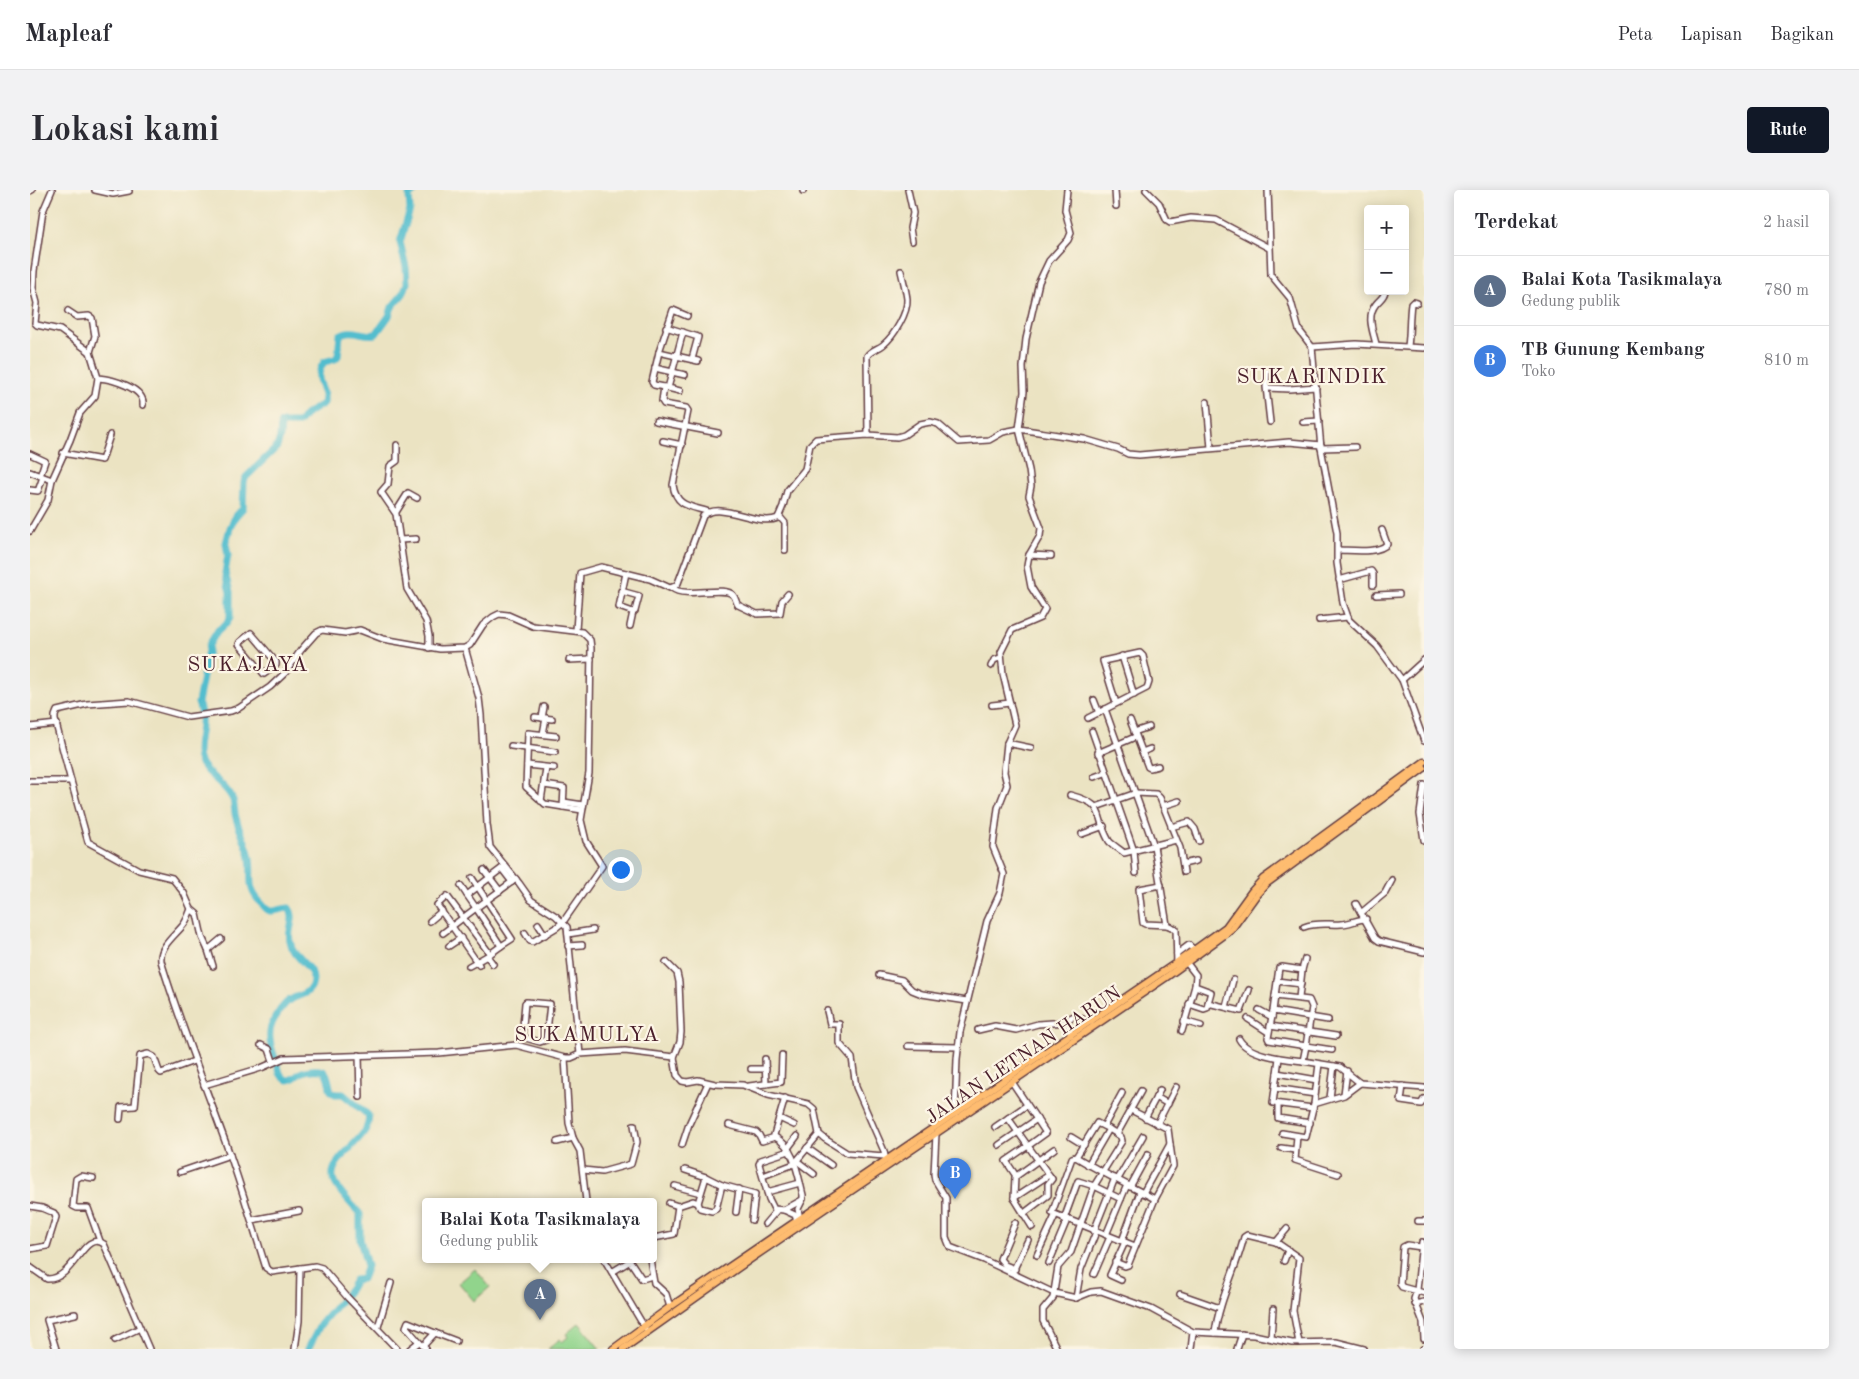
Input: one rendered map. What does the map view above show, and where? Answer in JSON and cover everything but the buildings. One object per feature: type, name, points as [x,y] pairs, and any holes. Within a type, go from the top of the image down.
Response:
[{"type":"main road","name":"JALAN LETNAN HARUN","points":[[613,1349],[918,1143],[955,1114],[1012,1082],[1095,1021],[1177,966],[1194,950],[1226,927],[1252,891],[1263,880],[1424,765]]},
{"type":"main road","name":"JALAN LETNAN HARUN","points":[[1177,966],[1186,962],[1230,930],[1257,894],[1268,883],[1341,826]]},
{"type":"main road","name":"JALAN LETNAN HARUN","points":[[750,1256],[886,1158],[936,1134],[1071,1035],[1095,1021]]},
{"type":"main road","points":[[645,1328],[670,1308],[750,1256]]},
{"type":"main road","name":"JALAN LETNAN HARUN","points":[[623,1349],[645,1328]]},
{"type":"street","points":[[52,190],[43,211],[40,228],[32,294],[37,303],[34,322],[60,330],[90,352]]},
{"type":"street","points":[[95,190],[112,194],[129,191]]},
{"type":"street","points":[[908,190],[913,213],[910,231],[912,240]]},
{"type":"street","points":[[955,1114],[958,1047],[967,1001],[987,921],[1000,893],[1004,874],[993,847],[998,808],[1007,785],[1004,772],[1008,743],[1015,725],[1000,658],[1002,647],[1010,632],[1038,619],[1044,612],[1044,606],[1034,592],[1029,578],[1027,562],[1038,541],[1041,528],[1029,496],[1031,482],[1019,429],[1024,392],[1022,367],[1039,282],[1049,261],[1068,240],[1071,233],[1065,210],[1067,190]]},
{"type":"street","points":[[1115,190],[1116,206]]},
{"type":"street","points":[[1146,190],[1159,203],[1167,220],[1170,222],[1191,218],[1216,220],[1269,248]]},
{"type":"street","points":[[1268,190],[1269,248],[1272,277],[1290,298],[1299,330],[1312,348],[1321,447],[1337,533],[1339,580],[1348,617],[1377,646],[1402,680],[1424,741]]},
{"type":"street","points":[[868,435],[867,356],[884,345],[904,312],[906,299],[901,271]]},
{"type":"street","points":[[1376,344],[1371,323],[1371,311],[1384,295]]},
{"type":"street","points":[[1408,346],[1410,329],[1408,322],[1411,304],[1413,302],[1417,303]]},
{"type":"street","points":[[30,531],[48,500],[52,480],[80,413],[95,396],[98,378],[90,352],[95,336],[92,318],[89,316],[77,317],[68,311]]},
{"type":"street","points":[[680,390],[652,383],[658,352],[672,311],[687,316]]},
{"type":"street","points":[[658,352],[695,360],[699,338],[697,335],[666,327]]},
{"type":"street","points":[[682,331],[662,402],[688,410],[673,485],[675,495],[680,502],[708,512],[738,514],[763,520],[776,519],[779,516],[787,491],[805,469],[811,442],[824,438],[868,435],[896,437],[904,435],[920,424],[930,422],[938,424],[956,440],[964,442],[989,440],[1003,432],[1019,429],[1084,439],[1118,449],[1128,454],[1149,455],[1288,442],[1321,447],[1355,447]]},
{"type":"street","points":[[1312,348],[1376,344],[1424,348]]},
{"type":"street","points":[[655,368],[685,375]]},
{"type":"street","points":[[1267,371],[1266,387],[1270,422]]},
{"type":"street","points":[[98,378],[110,379],[138,392],[142,397],[143,405]]},
{"type":"street","points":[[1267,388],[1316,387]]},
{"type":"street","points":[[1207,402],[1210,448]]},
{"type":"street","points":[[656,421],[718,433]]},
{"type":"street","points":[[1303,422],[1319,421]]},
{"type":"street","points":[[63,453],[102,460],[110,436]]},
{"type":"street","points":[[663,441],[682,445]]},
{"type":"street","points":[[397,444],[397,461],[390,466],[388,484],[381,490],[386,501],[396,512],[407,589],[426,621],[429,648]]},
{"type":"street","points":[[30,454],[45,461],[38,491],[30,490]]},
{"type":"street","points":[[30,472],[52,480]]},
{"type":"street","points":[[396,512],[408,493],[417,498]]},
{"type":"street","points":[[672,588],[678,583],[701,519],[708,512]]},
{"type":"street","points":[[779,516],[785,523],[785,550]]},
{"type":"street","points":[[1338,550],[1364,550],[1385,547],[1387,544],[1382,530]]},
{"type":"street","points":[[400,540],[416,540]]},
{"type":"street","points":[[1029,555],[1051,556]]},
{"type":"street","points":[[576,630],[580,573],[601,567],[650,579],[680,592],[716,591],[731,594],[738,606],[757,614],[780,614],[782,601],[788,594]]},
{"type":"street","points":[[1339,580],[1371,571],[1373,585]]},
{"type":"street","points":[[626,573],[619,608],[633,612]]},
{"type":"street","points":[[621,591],[639,596],[630,626]]},
{"type":"street","points":[[1376,595],[1399,594]]},
{"type":"street","points":[[213,966],[202,937],[197,914],[191,909],[184,893],[174,880],[164,875],[139,870],[88,842],[55,716],[60,710],[87,704],[129,701],[188,717],[235,710],[260,695],[279,679],[316,633],[322,630],[345,633],[360,630],[379,638],[440,650],[465,648],[473,642],[483,625],[499,614],[508,615],[533,626],[576,630],[582,632],[590,640],[588,773],[581,820],[585,838],[602,866],[563,922],[531,942],[525,933]]},
{"type":"street","points":[[1319,620],[1348,617]]},
{"type":"street","points":[[250,633],[254,634],[276,662],[276,666],[271,670],[264,674],[239,644],[250,633]]},
{"type":"street","points":[[465,648],[479,698],[489,843],[503,867],[533,902],[556,916],[567,927],[580,1054]]},
{"type":"street","points":[[1088,718],[1105,708],[1146,690],[1150,684],[1143,656],[1138,653],[1102,662],[1116,703]]},
{"type":"street","points":[[1122,656],[1134,695]]},
{"type":"street","points":[[991,666],[994,660],[1000,658]]},
{"type":"street","points":[[569,660],[591,659]]},
{"type":"street","points":[[1402,680],[1424,660]]},
{"type":"street","points":[[271,670],[279,679]]},
{"type":"street","points":[[1094,700],[1098,713]]},
{"type":"street","points":[[992,705],[1010,702]]},
{"type":"street","points":[[544,708],[547,718],[544,734]]},
{"type":"street","points":[[1105,708],[1154,846],[1168,925]]},
{"type":"street","points":[[535,717],[547,718]]},
{"type":"street","points":[[1130,720],[1148,767],[1158,766]]},
{"type":"street","points":[[30,726],[57,724]]},
{"type":"street","points":[[1098,753],[1149,727]]},
{"type":"street","points":[[1092,731],[1098,753],[1134,851],[1136,873]]},
{"type":"street","points":[[556,736],[528,733],[526,787],[546,804],[582,808]]},
{"type":"street","points":[[1008,743],[1031,748]]},
{"type":"street","points":[[511,746],[555,752]]},
{"type":"street","points":[[1142,752],[1150,749]]},
{"type":"street","points":[[527,765],[554,768]]},
{"type":"street","points":[[541,801],[546,768]]},
{"type":"street","points":[[1094,777],[1105,773]]},
{"type":"street","points":[[30,781],[71,780]]},
{"type":"street","points":[[544,785],[564,788],[563,805]]},
{"type":"street","points":[[1424,786],[1423,810],[1420,820],[1424,840]]},
{"type":"street","points":[[1096,807],[1136,793],[1156,794],[1160,798],[1180,848],[1184,872]]},
{"type":"street","points":[[1070,796],[1090,801],[1096,807],[1111,843],[1118,846],[1124,853],[1176,840]]},
{"type":"street","points":[[1163,806],[1179,801]]},
{"type":"street","points":[[1171,827],[1186,822],[1191,824],[1199,841]]},
{"type":"street","points":[[1082,834],[1104,826]]},
{"type":"street","points":[[1183,864],[1196,861]]},
{"type":"street","points":[[467,895],[503,867]]},
{"type":"street","points":[[484,870],[500,891]]},
{"type":"street","points":[[469,966],[478,964],[512,938],[472,878]]},
{"type":"street","points":[[1361,913],[1385,893],[1392,880]]},
{"type":"street","points":[[443,932],[514,881]]},
{"type":"street","points":[[461,886],[501,946]]},
{"type":"street","points":[[1161,886],[1139,889],[1143,923],[1168,925],[1176,928],[1177,966]]},
{"type":"street","points":[[478,964],[437,904],[448,896],[464,917],[493,964]]},
{"type":"street","points":[[1356,904],[1375,938],[1379,941],[1424,952]]},
{"type":"street","points":[[191,909],[185,923],[164,949],[160,958],[194,1061],[230,1155],[267,1270],[274,1272],[316,1266],[322,1268],[397,1349]]},
{"type":"street","points":[[430,921],[442,912]]},
{"type":"street","points":[[1304,927],[1316,924],[1345,924],[1356,919],[1366,919]]},
{"type":"street","points":[[538,924],[545,935]]},
{"type":"street","points":[[568,934],[594,930]]},
{"type":"street","points":[[449,946],[461,938]]},
{"type":"street","points":[[208,950],[221,939]]},
{"type":"street","points":[[568,946],[582,945]]},
{"type":"street","points":[[1177,954],[1189,945],[1194,950]]},
{"type":"street","points":[[1299,998],[1305,959]]},
{"type":"street","points":[[666,962],[677,973],[679,982],[681,1032],[680,1042],[674,1058],[677,1075],[680,1080],[685,1082],[698,1080],[708,1083],[749,1086],[782,1082],[782,1055]]},
{"type":"street","points":[[1182,1031],[1195,986],[1196,975],[1186,962]]},
{"type":"street","points":[[1302,970],[1280,967],[1269,1029],[1269,1040],[1332,1050]]},
{"type":"street","points":[[879,975],[902,980],[912,990],[922,994],[967,1001]]},
{"type":"street","points":[[1226,1007],[1233,980]]},
{"type":"street","points":[[1277,981],[1301,984]]},
{"type":"street","points":[[1190,1004],[1204,1009],[1208,1003],[1210,991],[1195,986]]},
{"type":"street","points":[[1208,1003],[1243,1010],[1249,990]]},
{"type":"street","points":[[1275,996],[1299,998],[1311,1002],[1312,1008],[1304,1061]]},
{"type":"street","points":[[526,1002],[550,1004],[547,1040],[540,1042],[522,1038],[524,1003],[526,1002]]},
{"type":"street","points":[[749,1086],[768,1095],[808,1104],[813,1107],[819,1134],[847,1153],[886,1158],[856,1086],[852,1058],[840,1044],[838,1024],[830,1024],[827,1010]]},
{"type":"street","points":[[1259,1010],[1273,1014],[1328,1020]]},
{"type":"street","points":[[978,1030],[995,1026],[1016,1030],[1038,1024],[1067,1022],[1074,1016],[1095,1021]]},
{"type":"street","points":[[1248,1020],[1269,1029],[1336,1036]]},
{"type":"street","points":[[1067,1022],[1071,1035]]},
{"type":"street","points":[[1184,1022],[1201,1026]]},
{"type":"street","points":[[1238,1039],[1248,1048],[1279,1058],[1340,1067],[1360,1082],[1424,1088]]},
{"type":"street","points":[[537,1050],[540,1042]]},
{"type":"street","points":[[261,1045],[268,1049],[276,1061]]},
{"type":"street","points":[[204,1085],[261,1068],[276,1061],[359,1055],[439,1053],[516,1045],[565,1058],[572,1058],[580,1054],[625,1051],[674,1058]]},
{"type":"street","points":[[908,1046],[958,1047]]},
{"type":"street","points":[[120,1119],[121,1107],[136,1106],[140,1056],[148,1054],[154,1056],[158,1071],[162,1073],[194,1061]]},
{"type":"street","points":[[359,1055],[360,1097]]},
{"type":"street","points":[[565,1058],[567,1110],[573,1138],[580,1151],[586,1198]]},
{"type":"street","points":[[1279,1058],[1273,1102],[1278,1104],[1313,1106],[1330,1098],[1344,1095],[1360,1082]]},
{"type":"street","points":[[765,1059],[766,1084]]},
{"type":"street","points":[[1282,1133],[1307,1136],[1320,1064]]},
{"type":"street","points":[[1330,1098],[1334,1066]]},
{"type":"street","points":[[751,1069],[766,1069]]},
{"type":"street","points":[[1344,1095],[1347,1071]]},
{"type":"street","points":[[1276,1073],[1317,1080]]},
{"type":"street","points":[[1012,1082],[1046,1134],[1006,1161],[1016,1176]]},
{"type":"street","points":[[682,1145],[689,1124],[708,1083]]},
{"type":"street","points":[[1403,1086],[1401,1101],[1421,1104],[1424,1099]]},
{"type":"street","points":[[1157,1124],[1176,1087]]},
{"type":"street","points":[[1275,1088],[1315,1094]]},
{"type":"street","points":[[1145,1118],[1160,1090]]},
{"type":"street","points":[[1117,1134],[1141,1091]]},
{"type":"street","points":[[1088,1165],[1122,1093]]},
{"type":"street","points":[[1156,1097],[1168,1104]]},
{"type":"street","points":[[775,1137],[784,1098]]},
{"type":"street","points":[[1278,1104],[1278,1118],[1310,1123]]},
{"type":"street","points":[[995,1127],[1027,1105]]},
{"type":"street","points":[[1115,1262],[1126,1266],[1155,1199],[1174,1165],[1169,1130],[1131,1110]]},
{"type":"street","points":[[778,1118],[794,1125]]},
{"type":"street","points":[[1008,1118],[1052,1179],[1048,1184],[1048,1195],[1023,1214]]},
{"type":"street","points":[[999,1145],[1037,1119]]},
{"type":"street","points":[[1057,1349],[1044,1323],[1043,1310],[1053,1298],[1056,1272],[1060,1264],[1070,1253],[1080,1225],[1094,1186],[1122,1141],[1121,1137],[1117,1134],[1097,1123],[1076,1157],[1072,1158],[1052,1211],[1055,1216],[1080,1225],[1095,1232],[1135,1246]]},
{"type":"street","points":[[583,1170],[602,1172],[631,1164],[637,1142],[634,1125]]},
{"type":"street","points":[[729,1125],[756,1132],[762,1141],[775,1137]]},
{"type":"street","points":[[763,1176],[797,1164],[819,1134]]},
{"type":"street","points":[[936,1134],[934,1174],[935,1180],[946,1198],[946,1237],[950,1247],[1013,1271],[1054,1293],[1076,1298],[1091,1292],[1101,1291],[1151,1310],[1193,1332],[1242,1334],[1299,1343],[1336,1342],[1364,1349]]},
{"type":"street","points":[[797,1136],[788,1149],[760,1160],[759,1164],[772,1206],[777,1210],[784,1210],[795,1215],[799,1220]]},
{"type":"street","points":[[1076,1298],[1081,1269],[1108,1193],[1142,1136]]},
{"type":"street","points":[[1297,1136],[1295,1160],[1338,1174]]},
{"type":"street","points":[[775,1137],[788,1149],[797,1164],[803,1199],[798,1209],[799,1220]]},
{"type":"street","points":[[1071,1137],[1084,1145]]},
{"type":"street","points":[[557,1142],[573,1138]]},
{"type":"street","points":[[1121,1280],[1110,1275],[1122,1250],[1123,1242],[1142,1193],[1170,1144]]},
{"type":"street","points":[[807,1148],[830,1166]]},
{"type":"street","points":[[1281,1148],[1295,1150]]},
{"type":"street","points":[[1032,1227],[1014,1198],[1014,1178],[1054,1149]]},
{"type":"street","points":[[1094,1274],[1121,1199],[1148,1154]]},
{"type":"street","points":[[180,1172],[230,1155]]},
{"type":"street","points":[[1076,1157],[1102,1173],[1155,1199]]},
{"type":"street","points":[[797,1164],[814,1174]]},
{"type":"street","points":[[684,1170],[706,1177],[722,1185],[756,1195],[752,1220]]},
{"type":"street","points":[[1014,1198],[1049,1174]]},
{"type":"street","points":[[93,1178],[81,1176],[76,1179],[74,1206],[77,1208],[88,1208],[100,1241],[104,1244],[149,1349]]},
{"type":"street","points":[[695,1202],[706,1177]]},
{"type":"street","points":[[1056,1272],[1049,1266],[1078,1182],[1094,1186],[1121,1199]]},
{"type":"street","points":[[768,1192],[800,1183]]},
{"type":"street","points":[[695,1202],[700,1208],[712,1211],[716,1209],[722,1185]]},
{"type":"street","points":[[674,1186],[699,1192]]},
{"type":"street","points":[[736,1212],[739,1190]]},
{"type":"street","points":[[784,1210],[803,1199]]},
{"type":"street","points":[[669,1203],[678,1206],[695,1202]]},
{"type":"street","points":[[30,1206],[42,1208],[56,1215],[47,1246],[30,1249]]},
{"type":"street","points":[[657,1237],[674,1234],[678,1206]]},
{"type":"street","points":[[765,1224],[777,1210]]},
{"type":"street","points":[[252,1220],[299,1211]]},
{"type":"street","points":[[1038,1255],[1055,1216]]},
{"type":"street","points":[[1418,1221],[1424,1222]]},
{"type":"street","points":[[1013,1271],[1000,1259],[1015,1223]]},
{"type":"street","points":[[1276,1242],[1287,1229]]},
{"type":"street","points":[[1215,1333],[1220,1308],[1238,1260],[1244,1236],[1276,1242],[1298,1256],[1300,1260],[1293,1311],[1299,1343]]},
{"type":"street","points":[[1013,1271],[1028,1240]]},
{"type":"street","points":[[30,1267],[47,1279],[59,1276],[71,1267],[85,1246],[93,1241],[100,1241]]},
{"type":"street","points":[[1424,1292],[1417,1290],[1400,1286],[1403,1247],[1407,1245],[1422,1244],[1417,1290],[1414,1297],[1415,1304],[1424,1322],[1424,1340]]},
{"type":"street","points":[[1122,1250],[1132,1254]]},
{"type":"street","points":[[1284,1261],[1288,1250]]},
{"type":"street","points":[[606,1263],[645,1328]]},
{"type":"street","points":[[612,1272],[626,1263]]},
{"type":"street","points":[[632,1263],[642,1280],[652,1276]]},
{"type":"street","points":[[650,1263],[652,1276],[656,1285],[666,1294],[670,1308]]},
{"type":"street","points":[[295,1349],[300,1321],[300,1268]]},
{"type":"street","points":[[378,1327],[391,1283]]},
{"type":"street","points":[[1180,1294],[1220,1308]]},
{"type":"street","points":[[1415,1304],[1424,1302]]},
{"type":"street","points":[[1271,1338],[1273,1309]]},
{"type":"street","points":[[56,1349],[48,1320],[75,1314]]},
{"type":"street","points":[[423,1345],[406,1327],[408,1322],[456,1341]]},
{"type":"street","points":[[412,1333],[418,1325]]},
{"type":"street","points":[[115,1340],[140,1328]]},
{"type":"street","points":[[1191,1349],[1193,1332]]},
{"type":"street","points":[[410,1349],[423,1345],[435,1333]]},
{"type":"street","points":[[1237,1349],[1242,1334]]},
{"type":"green space","points":[[475,1269],[490,1287],[474,1301],[459,1283]]},
{"type":"green space","points":[[579,1323],[600,1349],[548,1349],[560,1339],[562,1342],[568,1337],[566,1334]]},
{"type":"waterway","points":[[308,1349],[320,1325],[350,1289],[355,1280],[362,1279],[367,1266],[360,1239],[360,1214],[341,1192],[333,1177],[334,1169],[338,1162],[365,1131],[368,1115],[343,1094],[335,1094],[331,1091],[327,1076],[321,1070],[305,1071],[289,1080],[280,1073],[270,1043],[273,1021],[286,1003],[310,989],[313,979],[312,974],[292,947],[289,937],[292,916],[289,908],[270,911],[265,908],[253,892],[249,853],[237,823],[233,800],[230,794],[205,770],[199,759],[198,747],[201,718],[198,703],[209,645],[218,630],[230,618],[230,592],[225,573],[228,555],[226,543],[235,517],[243,508],[244,482],[246,477],[277,447],[281,423],[299,423],[305,415],[324,403],[319,379],[320,369],[324,362],[335,359],[338,356],[340,335],[349,332],[376,334],[389,316],[392,307],[403,294],[407,283],[406,267],[400,242],[410,210],[409,196],[416,190]]},
{"type":"place","name":"TB Gunung Kembang","points":[[955,1199]]},
{"type":"place","name":"Balai Kota Tasikmalaya","points":[[540,1320]]},
{"type":"district","name":"SUKARINDIK","points":[[1312,377]]},
{"type":"district","name":"SUKAJAYA","points":[[248,665]]},
{"type":"district","name":"SUKAMULYA","points":[[587,1035]]}]
